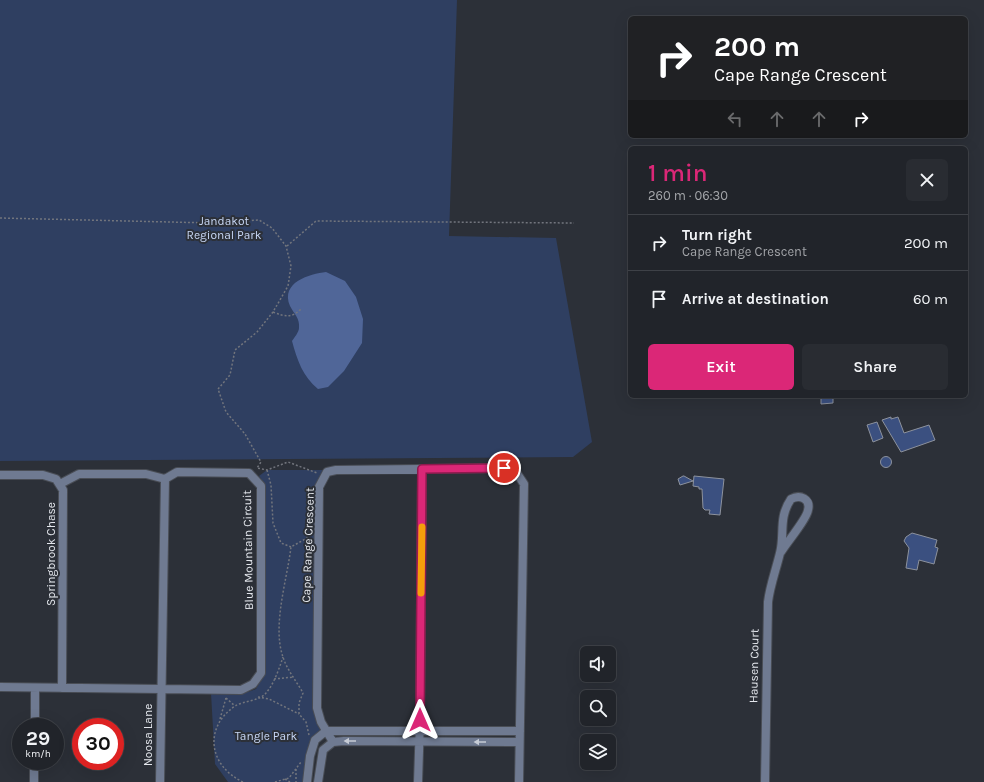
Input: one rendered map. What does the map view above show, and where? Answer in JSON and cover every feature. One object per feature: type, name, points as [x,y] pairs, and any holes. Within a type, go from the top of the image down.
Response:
[{"type":"street","name":"Cape Range Crescent","points":[[333,742],[321,722],[317,708],[319,487],[327,472],[336,470],[504,468],[516,472],[524,484],[519,782]]},
{"type":"street","points":[[418,782],[420,730],[422,469]]},
{"type":"street","name":"Blue Mountain Circuit","points":[[0,688],[160,688],[241,690],[253,684],[261,673],[261,486],[249,473],[177,472],[165,478]]},
{"type":"street","name":"Springbrook Chase","points":[[0,475],[43,474],[56,479],[63,490],[62,688]]},
{"type":"street","points":[[60,484],[79,474],[146,474],[165,478],[160,688]]},
{"type":"street","name":"Hausen Court","points":[[765,782],[768,602],[771,581],[780,552],[781,525],[786,507],[791,499],[800,496],[805,498],[808,504],[808,510],[805,518],[780,552]]},
{"type":"street","points":[[35,688],[35,718]]},
{"type":"street","name":"Noosa Lane","points":[[160,688],[160,782]]},
{"type":"street","points":[[308,782],[310,756],[315,740],[326,731],[520,731]]},
{"type":"street","points":[[318,782],[323,750],[333,742],[519,742]]},
{"type":"street","points":[[34,770],[34,782]]},
{"type":"path","points":[[0,218],[212,223],[259,220],[272,228],[286,246],[291,266],[288,286],[273,312],[257,332],[235,350],[230,375],[218,388],[226,412],[246,434],[261,462],[257,468],[267,470],[288,462],[316,473],[314,479]]},
{"type":"path","points":[[286,246],[316,221],[574,223]]},
{"type":"path","points":[[273,312],[290,316],[295,315],[301,309]]},
{"type":"path","points":[[267,470],[271,485],[273,523],[281,543],[291,547]]},
{"type":"path","points":[[291,547],[307,538],[310,518]]},
{"type":"path","points":[[291,547],[287,574],[280,603],[280,631],[283,657],[303,693],[299,703],[299,714]]},
{"type":"path","points":[[220,719],[235,706],[265,694],[274,679],[283,657]]},
{"type":"path","points":[[274,679],[294,677]]},
{"type":"path","points":[[220,694],[235,706]]},
{"type":"path","points":[[258,697],[269,699],[299,714],[306,722],[310,741]]},
{"type":"path","points":[[226,698],[215,734],[215,748],[218,759],[228,774],[242,782]]},
{"type":"path","points":[[275,782],[289,778],[304,758]]},
{"type":"path","points":[[296,769],[296,782]]},
{"type":"path","points":[[285,779],[290,782]]},
{"type":"green space","name":"Jandakot Regional Park","points":[[0,0],[457,0],[449,236],[556,238],[592,442],[573,457],[0,461]]},
{"type":"green space","name":"Tangle Park","points":[[267,470],[325,470],[317,486],[315,709],[323,730],[304,782],[228,782],[215,764],[211,693],[248,692],[256,689],[264,674],[265,484],[259,476]]},
{"type":"shaded area","points":[[326,272],[345,281],[356,297],[363,319],[362,343],[344,371],[328,387],[318,389],[304,374],[296,355],[292,341],[298,331],[299,325],[298,319],[290,306],[288,298],[289,291],[298,281],[305,277]]},
{"type":"building","points":[[821,398],[833,398],[833,403],[821,404]]},
{"type":"building","points":[[891,417],[891,419],[898,417],[904,433],[929,425],[935,440],[901,452],[882,420]]},
{"type":"building","points":[[877,422],[883,438],[873,442],[867,425]]},
{"type":"building","points":[[884,457],[888,457],[890,458],[890,466],[884,467],[881,464],[881,460]]},
{"type":"building","points":[[683,476],[693,481],[680,485],[678,479]]},
{"type":"building","points":[[694,476],[724,479],[720,515],[709,514],[710,510],[705,510],[703,508],[702,489],[693,486]]},
{"type":"building","points":[[912,533],[937,540],[935,547],[938,548],[934,564],[919,560],[917,570],[906,568],[909,548],[904,541],[906,537]]},
{"type":"slow traffic","points":[[421,593],[422,527]]},
{"type":"route","points":[[420,720],[422,469],[504,468]]}]
